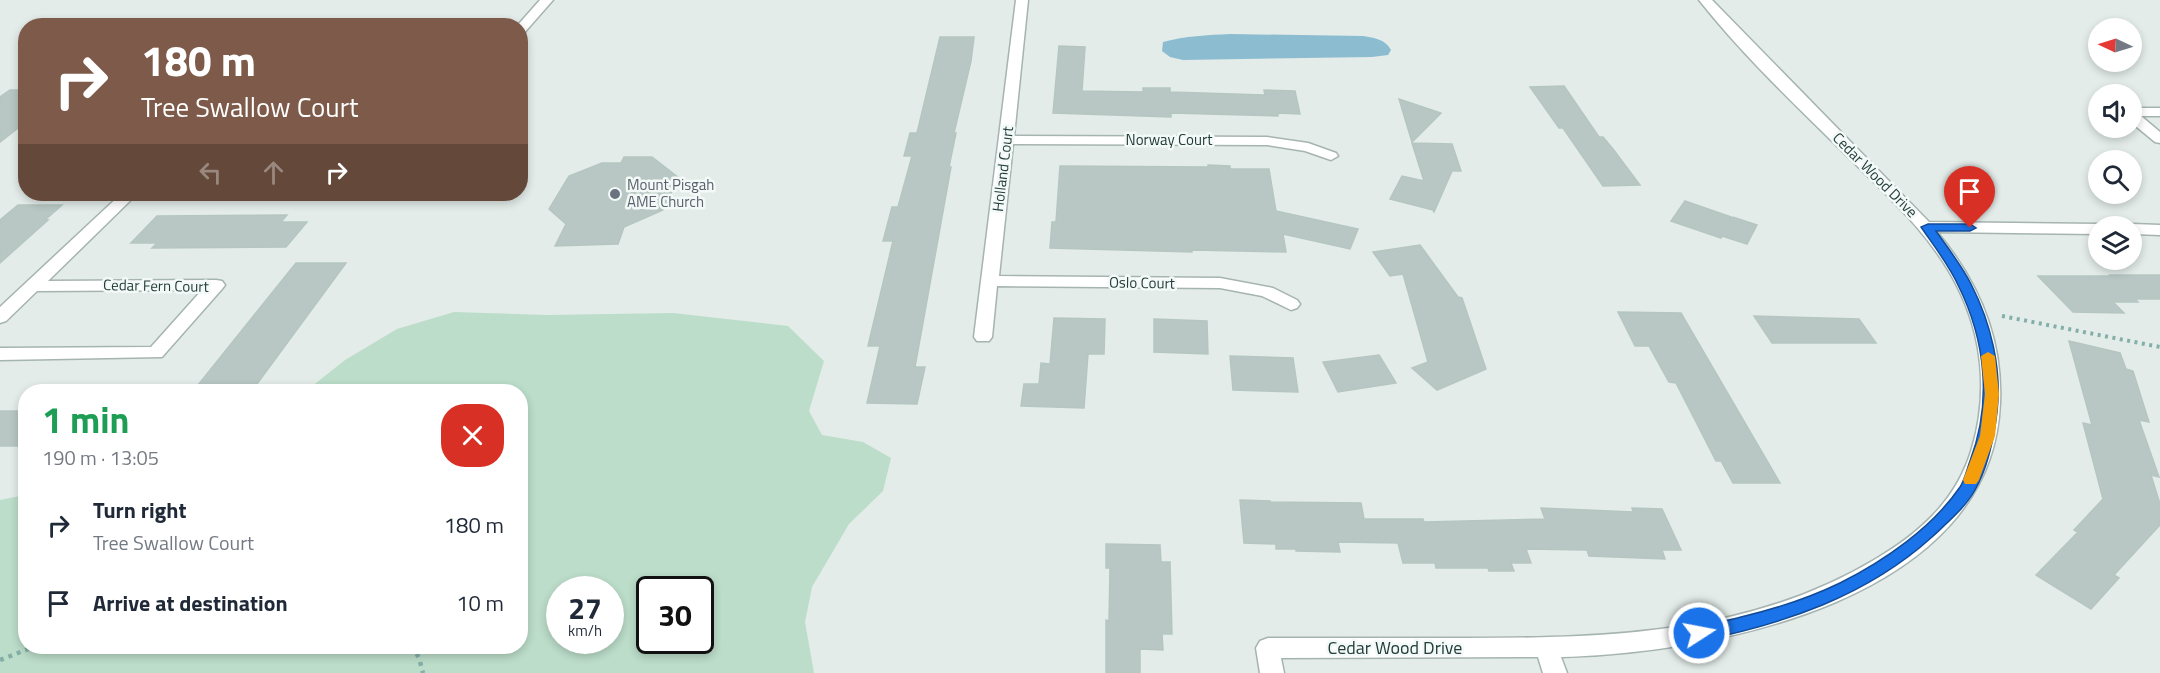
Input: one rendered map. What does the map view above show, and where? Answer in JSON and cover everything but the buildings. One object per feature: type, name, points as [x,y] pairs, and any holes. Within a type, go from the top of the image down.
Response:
[{"type":"street","points":[[528,21],[547,0]]},
{"type":"street","name":"Holland Court","points":[[983,338],[1022,0]]},
{"type":"street","name":"Cedar Wood Drive","points":[[1272,673],[1268,648],[1547,649],[1678,638],[1740,625],[1794,609],[1845,588],[1880,569],[1911,547],[1943,518],[1968,488],[1987,436],[1992,394],[1991,368],[1976,310],[1965,284],[1928,227],[1761,62],[1705,0]]},
{"type":"street","points":[[2142,113],[2160,112]]},
{"type":"street","points":[[2142,123],[2160,139]]},
{"type":"street","name":"Norway Court","points":[[1006,140],[1267,141],[1308,147],[1330,156]]},
{"type":"street","points":[[0,317],[122,201]]},
{"type":"street","points":[[1928,227],[2088,229]]},
{"type":"street","points":[[2142,229],[2160,230]]},
{"type":"street","name":"Oslo Court","points":[[990,281],[1220,283],[1267,292],[1291,304]]},
{"type":"street","name":"Cedar Fern Court","points":[[0,354],[156,353],[216,285],[33,286]]},
{"type":"street","points":[[1547,649],[1556,673]]},
{"type":"path","points":[[1976,310],[2160,347]]},
{"type":"path","points":[[0,660],[18,653]]},
{"type":"path","points":[[417,654],[423,673]]},
{"type":"green space","points":[[454,312],[547,315],[673,313],[788,326],[824,361],[809,411],[822,435],[863,442],[891,458],[883,491],[849,524],[812,587],[805,622],[814,673],[0,673],[0,500],[18,496],[18,654],[528,654],[528,384],[315,384],[345,360],[397,329]]},
{"type":"water","points":[[1230,34],[1363,36],[1383,41],[1391,50],[1388,55],[1372,57],[1183,60],[1170,57],[1162,51],[1163,42],[1188,37]]},
{"type":"slow traffic","points":[[1971,480],[1987,436],[1992,394],[1988,356]]},
{"type":"place","name":"Mount Pisgah AME Church","points":[[615,194]]},
{"type":"route","points":[[1699,633],[1740,625],[1794,609],[1845,588],[1880,569],[1911,547],[1943,518],[1968,488],[1987,436],[1992,394],[1991,368],[1985,338],[1965,284],[1928,227],[1970,228]]}]
